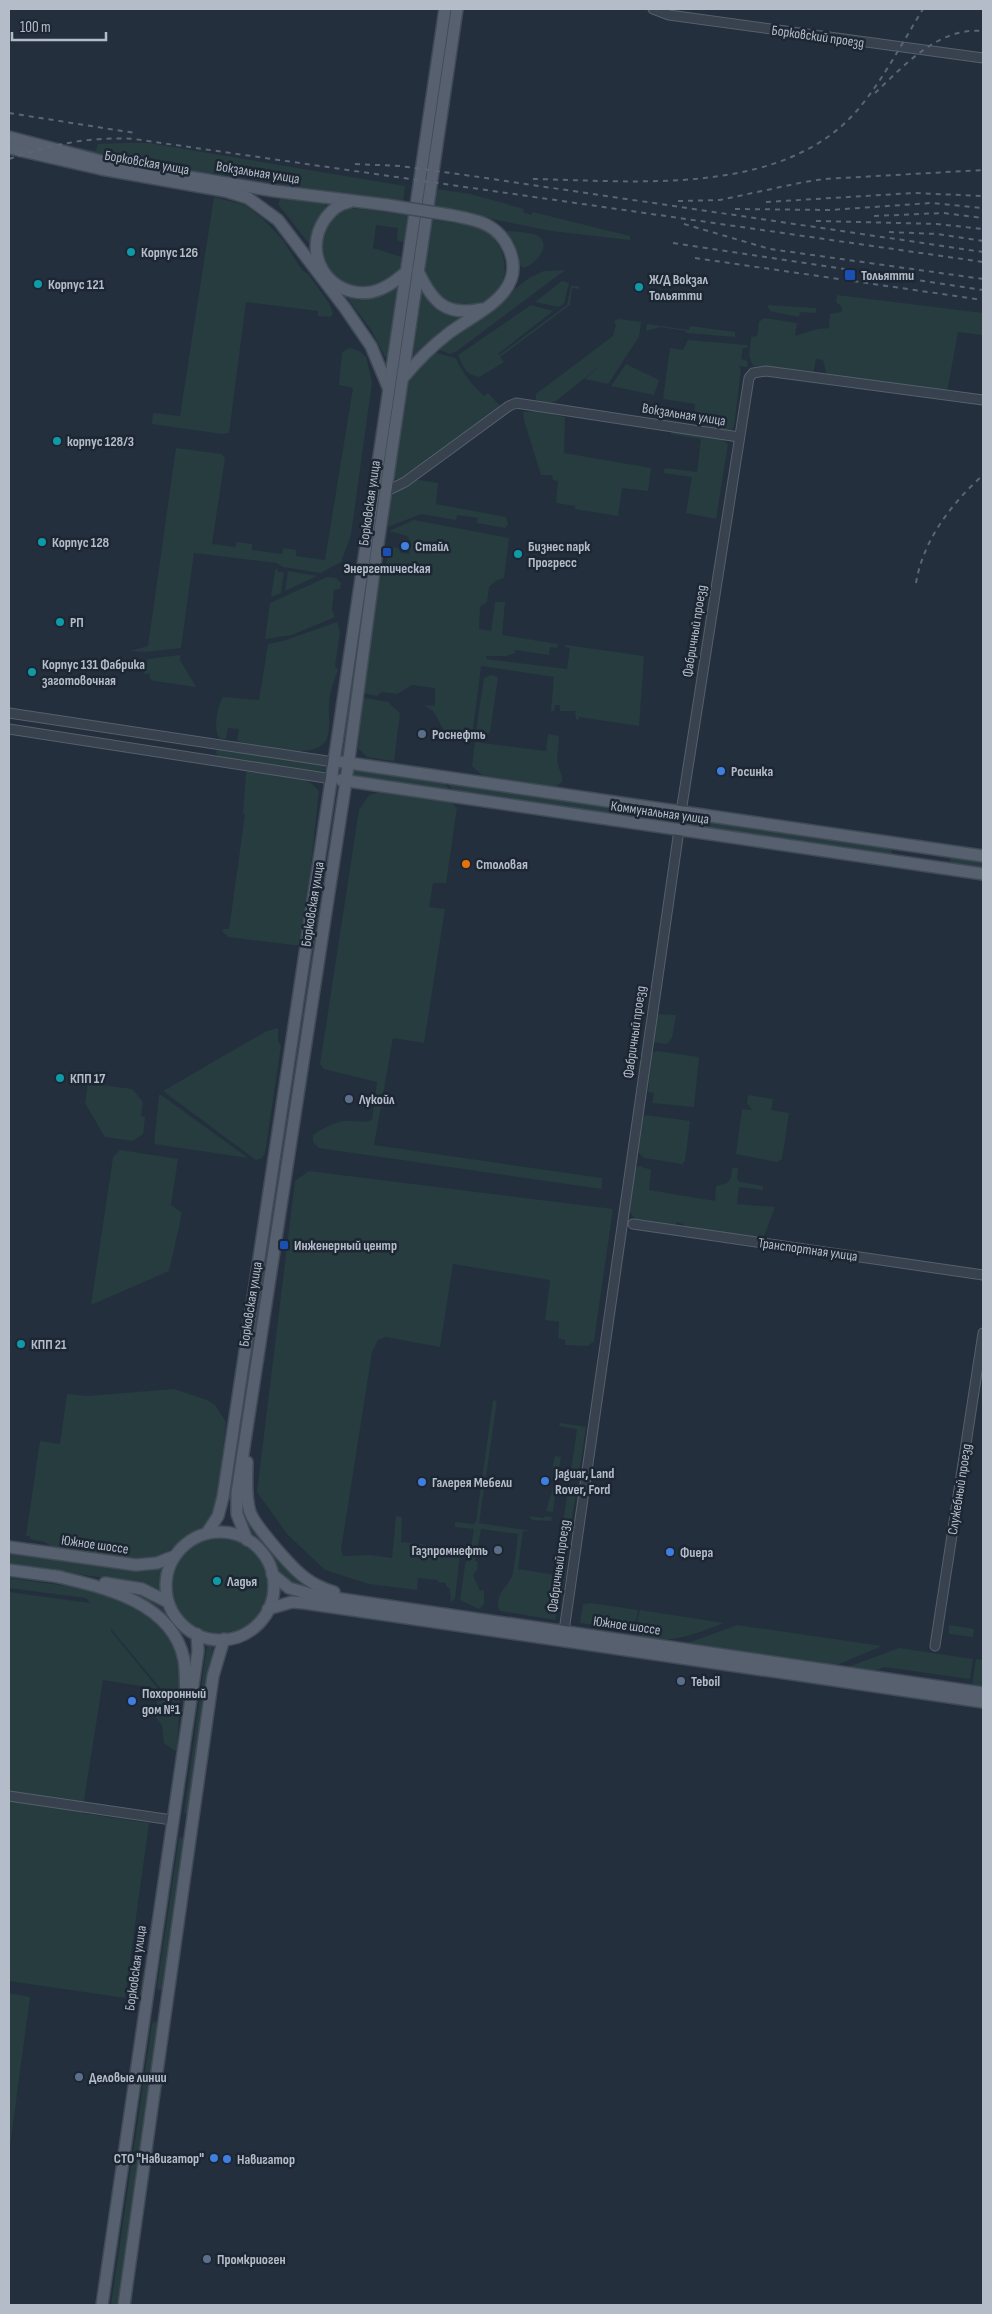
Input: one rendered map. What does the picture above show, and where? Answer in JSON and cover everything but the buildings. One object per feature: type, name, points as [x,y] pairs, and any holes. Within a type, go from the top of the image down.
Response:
[{"type":"main road","name":"Борковская улица","points":[[207,1533],[218,1516],[223,1497],[332,779],[445,9]]},
{"type":"main road","name":"Борковская улица","points":[[246,1540],[237,1514],[237,1493],[349,763],[385,492],[456,9]]},
{"type":"main road","name":"Вокзальная улица","points":[[9,137],[116,165],[275,191],[450,215],[490,224],[500,232],[511,254],[512,273],[503,294],[488,308],[449,332],[418,359],[403,378]]},
{"type":"main road","name":"Борковская улица","points":[[9,148],[109,171],[238,194],[265,210],[286,229],[362,331],[372,346],[389,391]]},
{"type":"main road","points":[[265,210],[264,196],[275,191]]},
{"type":"main road","points":[[327,198],[333,205],[318,232],[315,248],[317,261],[333,282],[352,291],[371,292],[392,284],[405,273]]},
{"type":"main road","points":[[330,212],[338,206],[352,201]]},
{"type":"main road","points":[[417,270],[427,289],[441,305],[462,312],[488,308]]},
{"type":"main road","name":"Коммунальная улица","points":[[334,762],[983,856]]},
{"type":"main road","name":"Коммунальная улица","points":[[332,779],[983,874]]},
{"type":"main road","name":"Фабричный проезд","points":[[679,830],[681,812]]},
{"type":"main road","points":[[928,866],[934,864],[937,858],[932,850]]},
{"type":"main road","points":[[950,870],[946,862],[947,857],[953,852]]},
{"type":"main road","points":[[273,1166],[286,1168]]},
{"type":"main road","points":[[247,1424],[247,1500],[256,1522],[304,1577],[320,1588],[360,1601]]},
{"type":"main road","points":[[207,1533],[228,1533],[246,1540],[265,1557],[272,1574],[273,1592],[268,1608],[252,1629],[237,1637],[224,1639],[197,1634],[181,1623],[168,1602],[166,1577],[175,1556],[186,1544],[207,1533]]},
{"type":"main road","name":"Южное шоссе","points":[[9,1546],[136,1565],[157,1563],[175,1556]]},
{"type":"main road","points":[[9,1570],[142,1589],[168,1602]]},
{"type":"main road","name":"Южное шоссе","points":[[272,1574],[289,1588],[300,1592],[983,1692]]},
{"type":"main road","points":[[55,1576],[86,1583],[137,1600],[148,1607],[166,1626],[175,1637],[184,1660],[186,1726]]},
{"type":"main road","name":"Южное шоссе","points":[[268,1608],[292,1602],[304,1603],[983,1702]]},
{"type":"main road","name":"Борковская улица","points":[[102,2305],[198,1651],[197,1634]]},
{"type":"main road","points":[[124,2305],[213,1676],[224,1639]]},
{"type":"main road","points":[[146,1999],[167,2002]]},
{"type":"street","name":"Борковский проезд","points":[[653,9],[669,16],[983,58]]},
{"type":"street","name":"Вокзальная улица","points":[[385,492],[405,482],[509,406],[516,403],[739,437],[747,385],[753,373],[758,371],[983,400]]},
{"type":"street","name":"Фабричный проезд","points":[[681,812],[739,437]]},
{"type":"street","points":[[9,713],[334,762]]},
{"type":"street","points":[[9,728],[332,779]]},
{"type":"street","name":"Фабричный проезд","points":[[564,1631],[679,830]]},
{"type":"street","name":"Транспортная улица","points":[[633,1224],[983,1275]]},
{"type":"street","name":"Служебный проезд","points":[[935,1646],[983,1333]]},
{"type":"street","points":[[9,1796],[172,1820]]},
{"type":"green space","points":[[149,143],[405,186],[403,203],[213,173],[201,176],[78,154],[78,147],[96,151],[98,144]]},
{"type":"green space","points":[[435,189],[471,194],[524,209],[523,212],[531,215],[533,212],[630,236],[630,240],[551,231],[433,207]]},
{"type":"green space","points":[[214,197],[245,205],[262,218],[283,240],[302,270],[309,275],[329,303],[333,313],[331,317],[318,316],[318,311],[246,302],[229,433],[222,434],[152,424],[153,413],[180,416]]},
{"type":"green space","points":[[289,197],[324,202],[327,210],[313,230],[310,245],[278,204],[281,198]]},
{"type":"green space","points":[[344,207],[408,215],[404,242],[397,241],[398,228],[376,225],[373,248],[402,257],[398,273],[389,280],[364,286],[347,284],[333,277],[327,271],[321,256],[323,230],[331,216]]},
{"type":"green space","points":[[433,220],[464,224],[482,229],[497,242],[502,252],[504,273],[502,284],[497,293],[489,300],[479,305],[459,305],[440,297],[433,289],[428,280],[426,263]]},
{"type":"green space","points":[[507,231],[533,234],[541,239],[543,248],[541,253],[529,266],[524,268],[517,263]]},
{"type":"green space","points":[[565,270],[457,351],[450,354],[437,349],[529,278],[544,271]]},
{"type":"green space","points":[[562,281],[569,283],[564,303],[559,307],[535,302]]},
{"type":"green space","points":[[397,286],[389,356],[385,357],[372,331],[346,296],[373,296]]},
{"type":"green space","points":[[571,286],[579,286],[579,289],[572,288],[570,305],[500,357],[504,362],[479,377],[466,370],[458,355],[531,305],[553,311],[499,355],[567,305]]},
{"type":"green space","points":[[422,289],[465,317],[432,340],[413,357]]},
{"type":"green space","points":[[837,295],[983,313],[983,335],[958,332],[947,392],[827,376],[823,360],[816,359],[813,374],[753,366],[749,356],[751,337],[757,336],[759,322],[764,318],[797,323],[795,336],[817,329],[829,328],[830,314],[842,312],[842,307],[836,302]]},
{"type":"green space","points":[[767,305],[816,308],[816,313],[800,312],[799,317],[770,311]]},
{"type":"green space","points":[[618,319],[641,322],[639,337],[608,384],[585,379],[600,366],[556,401],[549,404],[540,403],[536,399],[536,394],[613,336],[616,325],[614,321]]},
{"type":"green space","points":[[647,324],[689,330],[690,326],[735,332],[735,337],[686,333],[686,331],[660,327],[646,331]]},
{"type":"green space","points":[[688,340],[748,345],[747,348],[743,348],[741,359],[747,361],[748,367],[739,366],[741,370],[734,426],[730,432],[704,428],[706,421],[694,418],[695,404],[663,399],[670,348],[683,350]]},
{"type":"green space","points":[[350,348],[359,351],[366,357],[372,382],[351,535],[341,562],[321,573],[283,567],[277,563],[194,553],[181,648],[146,652],[130,651],[148,646],[176,448],[222,454],[225,458],[212,544],[235,547],[237,542],[252,544],[252,550],[282,554],[283,548],[296,550],[296,556],[325,560],[353,388],[339,385],[342,352]]},
{"type":"green space","points":[[433,352],[456,358],[464,374],[475,388],[484,396],[488,393],[501,407],[401,479],[393,479],[408,384],[413,374]]},
{"type":"green space","points":[[626,364],[659,380],[654,395],[611,386]]},
{"type":"green space","points":[[535,411],[565,417],[564,453],[651,468],[648,491],[622,488],[618,516],[575,509],[575,506],[556,503],[558,481],[553,480],[552,475],[541,475],[524,420],[523,412]]},
{"type":"green space","points":[[672,431],[722,439],[728,444],[716,519],[686,513],[692,477],[663,473],[665,468],[697,472],[701,439],[671,434]]},
{"type":"green space","points":[[419,480],[438,483],[436,504],[506,517],[508,524],[505,528],[477,523],[478,518],[457,515],[456,520],[421,514],[388,527],[390,498],[411,481]]},
{"type":"green space","points":[[414,520],[509,538],[504,578],[497,580],[489,587],[487,602],[480,607],[479,629],[491,631],[495,602],[505,602],[502,635],[558,644],[557,648],[550,647],[549,655],[515,650],[515,653],[506,656],[486,656],[486,659],[567,669],[570,648],[565,647],[566,645],[644,656],[639,726],[579,717],[579,720],[576,719],[575,711],[560,711],[560,705],[555,705],[554,711],[551,711],[554,677],[481,666],[472,737],[448,738],[434,712],[424,705],[435,706],[435,688],[412,685],[397,694],[382,692],[377,696],[363,693],[379,581],[385,569],[389,547],[398,548],[401,553],[409,554],[411,542],[407,536],[389,531]]},
{"type":"green space","points":[[278,569],[278,572],[284,572],[281,593],[271,597],[275,570]]},
{"type":"green space","points":[[288,571],[317,576],[285,591]]},
{"type":"green space","points":[[327,577],[336,578],[341,583],[340,589],[334,590],[332,610],[335,617],[292,635],[265,639],[270,603]]},
{"type":"green space","points":[[337,622],[340,633],[335,666],[338,670],[330,696],[328,734],[321,745],[312,750],[300,751],[272,748],[237,741],[239,729],[228,728],[226,739],[219,738],[216,728],[219,706],[223,697],[259,700],[268,644],[283,641]]},
{"type":"green space","points":[[180,655],[180,660],[196,687],[154,681],[150,679],[150,674],[144,674],[148,659]]},
{"type":"green space","points":[[491,675],[498,677],[490,732],[486,735],[480,735],[476,731],[484,678]]},
{"type":"green space","points":[[363,699],[388,702],[400,713],[394,761],[367,757],[358,748]]},
{"type":"green space","points":[[548,734],[559,736],[557,762],[562,782],[554,788],[485,778],[472,766],[475,742],[546,751]]},
{"type":"green space","points":[[218,748],[325,764],[326,769],[322,772],[315,772],[219,758],[216,752]]},
{"type":"green space","points":[[250,769],[288,774],[306,780],[319,791],[302,946],[228,937],[223,932],[223,929],[229,929],[245,815],[243,813],[246,773]]},
{"type":"green space","points":[[351,769],[443,781],[452,792],[355,777],[349,774]]},
{"type":"green space","points":[[446,782],[673,816],[675,819],[671,824],[455,793]]},
{"type":"green space","points":[[382,792],[450,801],[457,808],[446,883],[433,883],[429,907],[445,909],[424,1043],[393,1038],[374,1145],[602,1178],[602,1189],[319,1148],[313,1142],[313,1135],[335,1123],[372,1120],[377,1082],[324,1069],[320,1064],[359,810],[369,795]]},
{"type":"green space","points":[[690,818],[892,847],[891,858],[689,826]]},
{"type":"green space","points":[[953,856],[983,860],[983,871],[950,864],[950,859]]},
{"type":"green space","points":[[660,1014],[676,1015],[672,1038],[667,1044],[652,1042],[655,1016]]},
{"type":"green space","points":[[278,1028],[278,1041],[281,1046],[265,1153],[262,1158],[256,1160],[163,1091],[267,1031]]},
{"type":"green space","points":[[657,1051],[699,1057],[694,1107],[652,1103],[654,1093],[648,1092],[652,1053]]},
{"type":"green space","points":[[88,1083],[132,1089],[143,1102],[141,1116],[145,1117],[143,1134],[133,1141],[105,1137],[85,1103]]},
{"type":"green space","points":[[159,1095],[161,1095],[248,1158],[154,1144]]},
{"type":"green space","points":[[748,1095],[773,1099],[771,1110],[789,1113],[782,1159],[777,1162],[736,1154],[742,1109],[752,1110],[747,1103]]},
{"type":"green space","points":[[645,1115],[690,1121],[685,1161],[682,1164],[644,1158],[637,1151],[642,1119]]},
{"type":"green space","points":[[120,1150],[178,1159],[171,1205],[182,1213],[169,1271],[91,1305],[113,1157]]},
{"type":"green space","points":[[640,1166],[651,1170],[649,1190],[715,1201],[716,1186],[727,1183],[731,1177],[732,1168],[738,1168],[737,1179],[740,1182],[763,1186],[763,1190],[739,1187],[737,1204],[775,1207],[764,1236],[759,1238],[687,1228],[683,1224],[676,1222],[676,1226],[635,1219],[629,1210],[634,1168]]},
{"type":"green space","points":[[309,1171],[613,1209],[594,1341],[588,1346],[565,1345],[565,1340],[558,1338],[559,1322],[545,1320],[550,1280],[453,1264],[440,1347],[386,1337],[378,1340],[372,1352],[341,1550],[343,1556],[369,1555],[392,1558],[396,1516],[402,1517],[401,1542],[453,1548],[460,1555],[455,1598],[451,1603],[450,1589],[446,1586],[446,1583],[438,1582],[438,1580],[418,1578],[417,1590],[369,1584],[325,1570],[287,1534],[257,1492],[295,1181]]},
{"type":"green space","points":[[174,1389],[207,1400],[215,1405],[226,1422],[217,1510],[206,1525],[179,1541],[166,1553],[150,1561],[142,1562],[96,1555],[86,1550],[65,1546],[54,1548],[45,1542],[30,1539],[30,1536],[26,1536],[40,1441],[60,1444],[67,1394],[88,1396]]},
{"type":"green space","points":[[493,1400],[497,1401],[479,1523],[532,1531],[523,1531],[518,1569],[556,1575],[567,1495],[573,1490],[576,1494],[567,1546],[566,1575],[555,1620],[500,1611],[498,1600],[513,1573],[518,1534],[481,1529],[475,1561],[478,1562],[477,1570],[473,1575],[480,1591],[484,1590],[484,1604],[479,1609],[460,1600],[465,1565],[470,1552],[474,1529],[455,1527],[455,1522],[473,1524],[476,1522]]},
{"type":"green space","points":[[560,1423],[586,1427],[578,1480],[575,1481],[570,1477],[577,1429],[559,1426]]},
{"type":"green space","points":[[555,1456],[561,1457],[557,1480],[554,1479],[553,1465]]},
{"type":"green space","points":[[553,1488],[556,1488],[553,1512],[546,1511]]},
{"type":"green space","points":[[243,1496],[246,1512],[323,1591],[293,1585],[281,1574],[264,1546],[247,1530],[242,1517]]},
{"type":"green space","points":[[529,1516],[552,1517],[551,1521],[532,1520]]},
{"type":"green space","points":[[220,1538],[238,1542],[254,1552],[264,1568],[268,1586],[264,1604],[254,1620],[238,1630],[220,1634],[202,1630],[186,1620],[176,1604],[172,1586],[176,1568],[186,1552],[202,1542]]},
{"type":"green space","points":[[9,1552],[138,1571],[162,1567],[160,1590],[139,1583],[9,1564]]},
{"type":"green space","points":[[9,1578],[81,1588],[130,1600],[158,1624],[174,1644],[182,1667],[177,1749],[175,1751],[164,1743],[162,1725],[155,1716],[158,1695],[153,1688],[103,1680],[82,1813],[149,1823],[125,1998],[9,1981],[9,1592],[90,1603],[86,1598],[9,1588]],"holes":[[[111,1629],[171,1701],[169,1702]]]},
{"type":"green space","points":[[126,1591],[148,1596],[162,1605],[185,1643],[190,1663],[189,1671],[171,1635],[157,1614],[138,1597]]},
{"type":"green space","points":[[591,1603],[638,1610],[634,1630],[580,1623],[583,1604]]},
{"type":"green space","points":[[640,1610],[724,1623],[681,1638],[659,1640],[637,1634],[635,1630]]},
{"type":"green space","points":[[737,1625],[882,1646],[834,1666],[688,1643]]},
{"type":"green space","points":[[949,1625],[974,1629],[973,1637],[949,1634]]},
{"type":"green space","points":[[207,1645],[213,1646],[189,1813],[184,1813]]},
{"type":"green space","points":[[899,1648],[973,1659],[970,1679],[884,1667],[874,1671],[848,1667]]},
{"type":"green space","points":[[976,1659],[983,1660],[983,1687],[972,1686]]},
{"type":"green space","points":[[179,1838],[185,1839],[163,1989],[159,1990],[157,1988]]},
{"type":"green space","points":[[9,1993],[30,1997],[9,2153]]},
{"type":"green space","points":[[155,2021],[158,2024],[117,2305],[111,2305],[152,2024]]},
{"type":"railway","points":[[533,179],[665,181],[711,177],[755,169],[796,155],[833,133],[864,102],[923,9]]},
{"type":"railway","points":[[875,93],[910,60],[937,41],[967,31],[983,31]]},
{"type":"railway","points":[[9,113],[135,133]]},
{"type":"railway","points":[[9,159],[86,140],[134,139],[983,262]]},
{"type":"railway","points":[[355,164],[400,166],[465,175],[983,252]]},
{"type":"railway","points":[[678,201],[720,200],[824,179],[983,170]]},
{"type":"railway","points":[[766,202],[914,193],[983,196]]},
{"type":"railway","points":[[735,209],[830,210],[931,203],[983,208]]},
{"type":"railway","points":[[874,216],[943,213],[983,218]]},
{"type":"railway","points":[[816,221],[937,224],[983,229]]},
{"type":"railway","points":[[684,224],[770,249],[983,279]]},
{"type":"railway","points":[[889,232],[937,234],[983,241]]},
{"type":"railway","points":[[673,243],[983,290]]},
{"type":"railway","points":[[695,258],[983,300]]},
{"type":"railway","points":[[916,583],[925,552],[940,523],[960,498],[983,475]]},
{"type":"place","name":"Корпус 126","points":[[131,252]]},
{"type":"place","name":"Тольятти","points":[[850,275]]},
{"type":"place","name":"Корпус 121","points":[[38,284]]},
{"type":"place","name":"Ж/Д Вокзал Тольятти","points":[[639,287]]},
{"type":"place","name":"корпус 128/3","points":[[57,441]]},
{"type":"place","name":"Корпус 128","points":[[42,542]]},
{"type":"place","name":"Стайл","points":[[405,546]]},
{"type":"place","name":"Энергетическая","points":[[387,552]]},
{"type":"place","name":"Бизнес парк Прогресс","points":[[518,554]]},
{"type":"place","name":"РП","points":[[60,622]]},
{"type":"place","name":"Корпус 131 Фабрика заготовочная","points":[[32,672]]},
{"type":"place","name":"Роснефть","points":[[422,734]]},
{"type":"place","name":"Росинка","points":[[721,771]]},
{"type":"place","name":"Столовая","points":[[466,864]]},
{"type":"place","name":"КПП 17","points":[[60,1078]]},
{"type":"place","name":"Лукойл","points":[[349,1099]]},
{"type":"place","name":"Инженерный центр","points":[[284,1245]]},
{"type":"place","name":"КПП 21","points":[[21,1344]]},
{"type":"place","name":"Jaguar, Land Rover, Ford","points":[[545,1481]]},
{"type":"place","name":"Галерея Мебели","points":[[422,1482]]},
{"type":"place","name":"Газпромнефть","points":[[498,1550]]},
{"type":"place","name":"Фиера","points":[[670,1552]]},
{"type":"place","name":"Ладья","points":[[217,1581]]},
{"type":"place","name":"Teboil","points":[[681,1681]]},
{"type":"place","name":"Похоронный дом №1","points":[[132,1701]]},
{"type":"place","name":"Деловые линии","points":[[79,2077]]},
{"type":"place","name":"СТО \"Навигатор\"","points":[[214,2158]]},
{"type":"place","name":"Навигатор","points":[[227,2159]]},
{"type":"place","name":"Промкриоген","points":[[207,2259]]}]
